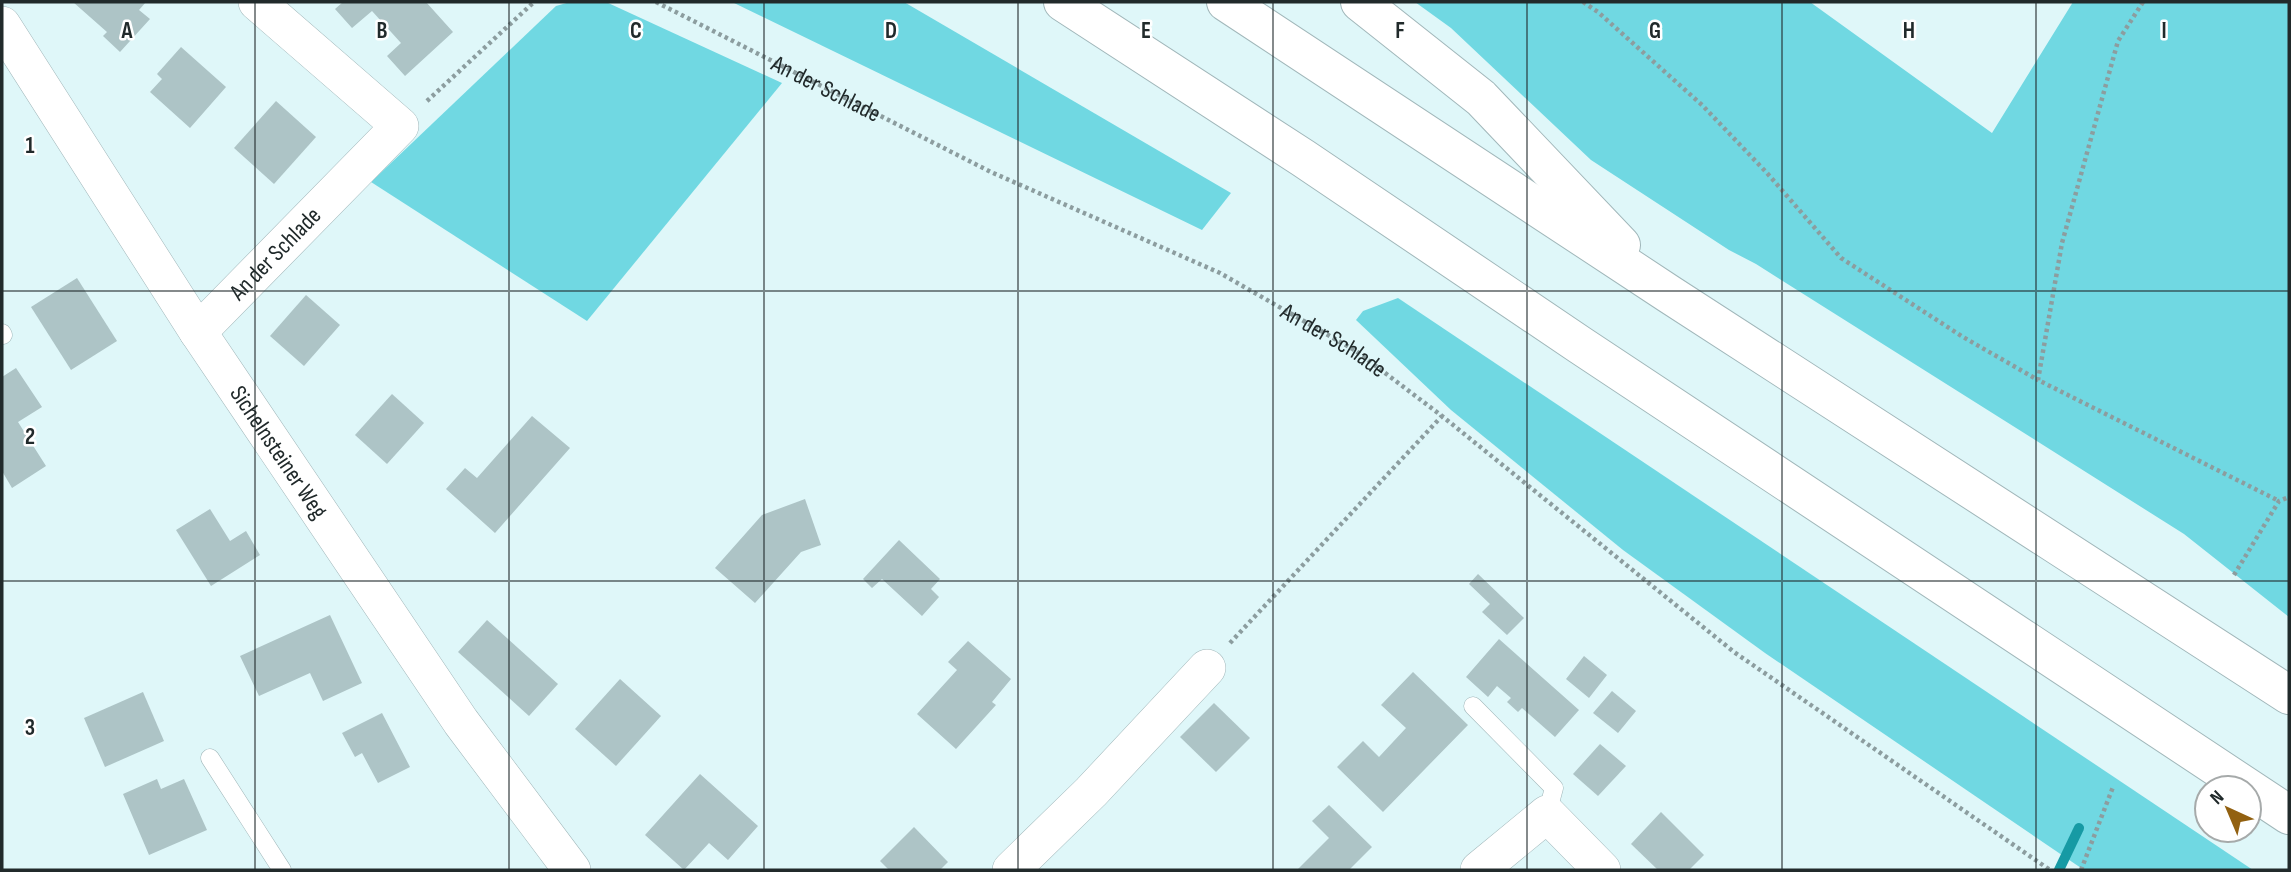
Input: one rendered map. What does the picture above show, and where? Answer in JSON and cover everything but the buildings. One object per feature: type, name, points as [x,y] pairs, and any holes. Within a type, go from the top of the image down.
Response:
[{"type":"highway","points":[[1043,2],[1147,58]]},
{"type":"highway","points":[[1063,2],[1303,158],[2289,815]]},
{"type":"highway","points":[[1226,2],[1669,294],[2289,695]]},
{"type":"highway","points":[[1360,2],[1481,98],[1669,294]]},
{"type":"street","points":[[257,2],[400,126]]},
{"type":"street","name":"Sichelnsteiner Weg","points":[[2,25],[198,332],[461,722],[572,870]]},
{"type":"street","name":"An der Schlade","points":[[198,332],[400,126]]},
{"type":"street","points":[[1011,870],[1091,792],[1207,668]]},
{"type":"street","points":[[1479,870],[1548,814],[1602,870]]},
{"type":"lane","points":[[1473,706],[1554,788],[1548,814]]},
{"type":"lane","points":[[210,758],[282,870]]},
{"type":"path","points":[[400,126],[534,2]]},
{"type":"path","name":"An der Schlade","points":[[656,2],[991,172],[1220,273],[1356,351],[1442,416],[1734,652],[2050,870]]},
{"type":"path","points":[[1583,2],[1598,12],[1702,105],[1767,173],[1841,258],[1963,337],[2038,380],[2279,500]]},
{"type":"path","points":[[2038,380],[2062,243],[2118,41],[2143,2]]},
{"type":"path","points":[[1207,668],[1442,416]]},
{"type":"path","points":[[2234,575],[2279,500],[2289,497]]},
{"type":"path","points":[[2081,870],[2113,787]]},
{"type":"shaded area","points":[[570,2],[606,2],[782,83],[587,321],[371,182],[556,6]]},
{"type":"shaded area","points":[[732,2],[904,2],[1231,193],[1202,230]]},
{"type":"shaded area","points":[[1415,2],[1810,2],[1992,133],[2073,2],[2289,2],[2289,617],[2184,534],[1756,264],[1729,250],[1591,160],[1451,28]]},
{"type":"shaded area","points":[[1398,298],[2193,830],[2193,844],[2214,844],[2253,870],[2084,870],[1765,653],[1623,550],[1451,410],[1356,320],[1363,311]]},
{"type":"waterway","points":[[2059,870],[2079,828]]}]
